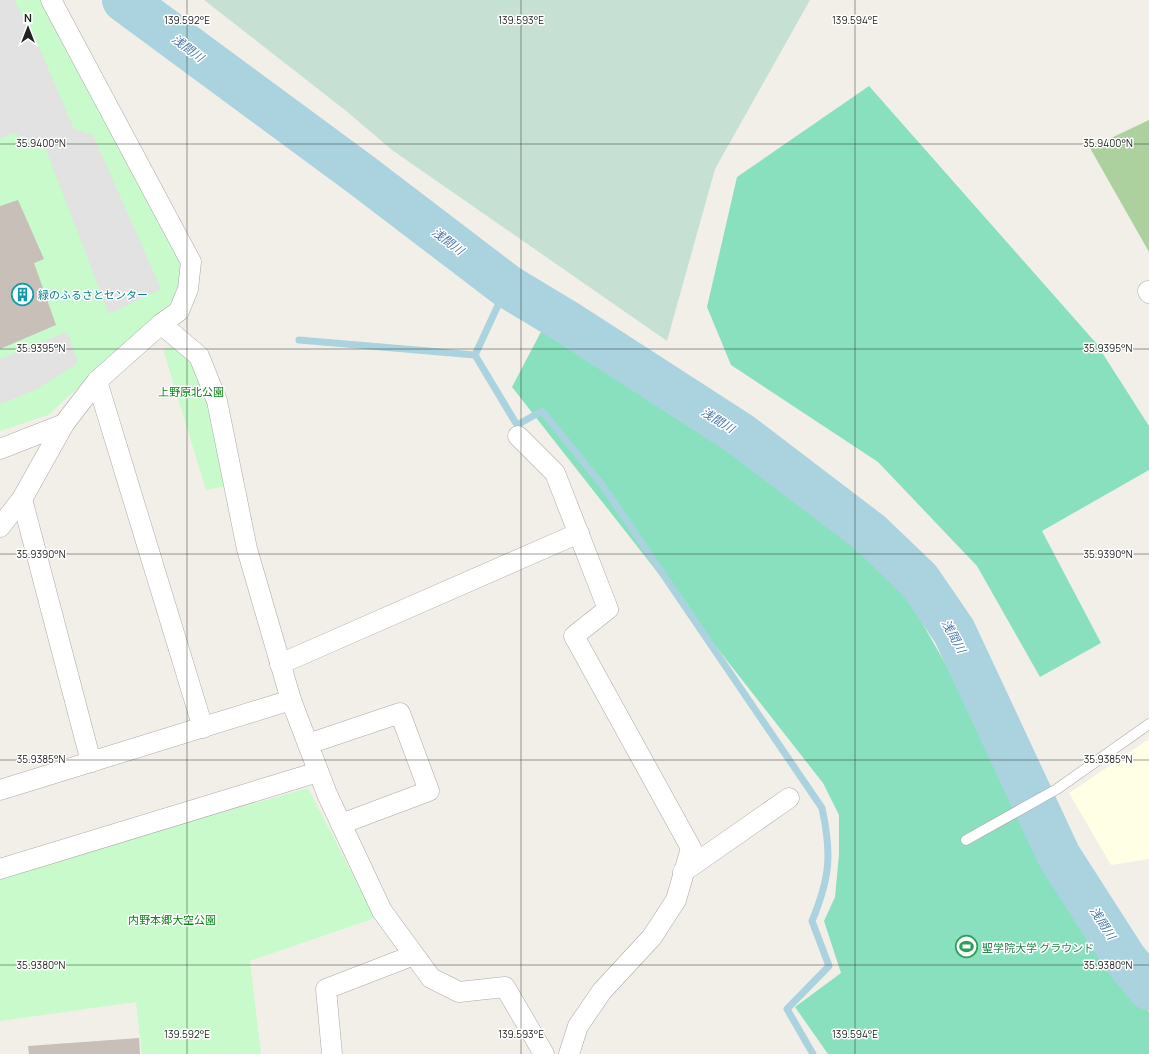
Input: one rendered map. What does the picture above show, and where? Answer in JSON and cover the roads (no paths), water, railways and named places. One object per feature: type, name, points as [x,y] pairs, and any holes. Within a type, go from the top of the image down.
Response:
[{"type":"street","points":[[0,527],[22,498],[64,424],[97,381],[161,324],[179,311],[188,289],[191,262],[51,0]]},
{"type":"street","points":[[161,324],[199,356],[217,401],[247,549],[291,700],[318,772],[382,911],[431,978],[460,992],[505,987],[544,1054]]},
{"type":"street","points":[[97,381],[202,728]]},
{"type":"street","points":[[0,449],[64,424]]},
{"type":"street","points":[[518,436],[555,473],[608,609],[574,636],[691,848],[676,900],[652,936],[602,991],[578,1026],[569,1054]]},
{"type":"street","points":[[22,498],[91,762]]},
{"type":"street","points":[[280,664],[579,533]]},
{"type":"street","points":[[0,790],[291,700]]},
{"type":"street","points":[[308,744],[400,713],[429,791],[341,824]]},
{"type":"street","points":[[0,869],[318,772]]},
{"type":"street","points":[[683,872],[789,798]]},
{"type":"street","points":[[332,1054],[326,989],[414,955]]},
{"type":"lane","points":[[966,840],[1057,789],[1149,724]]},
{"type":"waterway","name":"浅間川","points":[[124,0],[360,174],[507,286],[565,321],[740,434],[870,533],[919,580],[954,631],[1059,856],[1125,959],[1149,988]]},
{"type":"waterway","points":[[507,286],[475,355],[517,425],[542,411],[603,486],[822,808],[827,839],[828,866],[823,892],[812,921],[829,966],[787,1009],[813,1054]]},
{"type":"waterway","points":[[299,340],[475,355]]},
{"type":"place","name":"緑のふるさとセンター","points":[[22,294]]},
{"type":"place","name":"聖学院大学 グラウンド","points":[[966,947]]},
{"type":"park label","name":"上野原北公園","points":[[191,391]]},
{"type":"park label","name":"内野本郷大空公園","points":[[172,919]]}]
